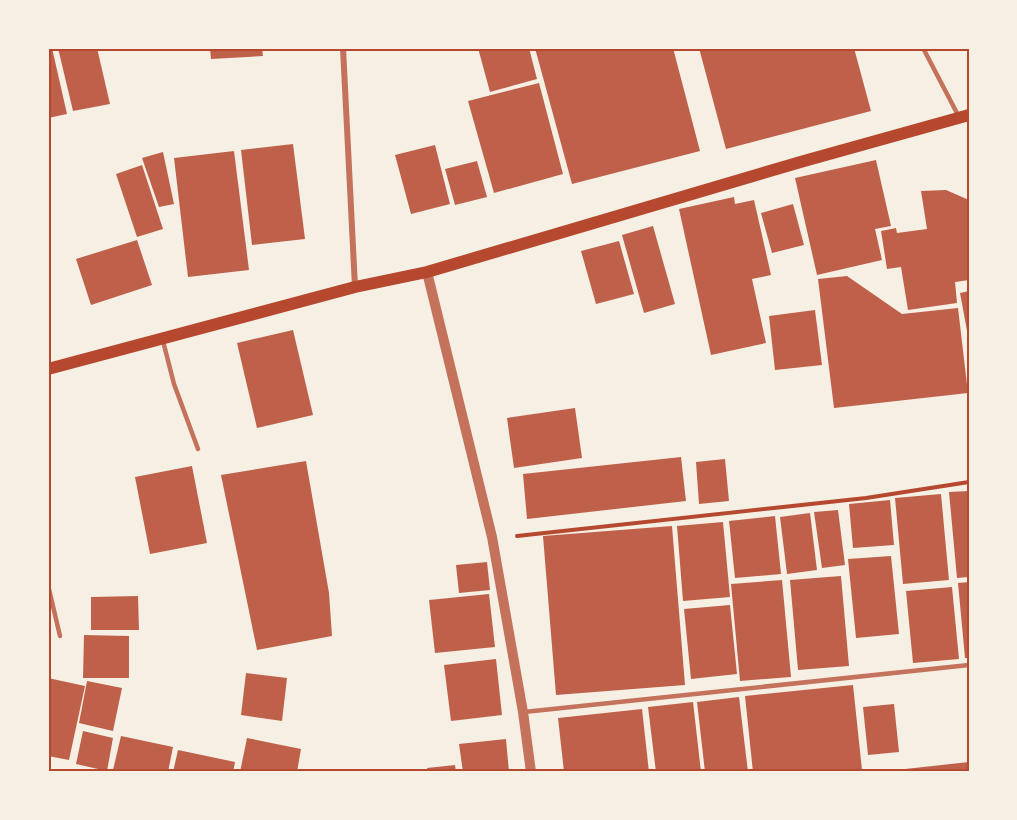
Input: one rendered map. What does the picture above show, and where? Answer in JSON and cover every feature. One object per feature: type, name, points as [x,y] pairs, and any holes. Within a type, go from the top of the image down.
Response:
[{"type":"main road","points":[[48,369],[355,287],[427,272],[804,160],[964,116]]},
{"type":"street","points":[[343,48],[355,287]]},
{"type":"street","points":[[427,272],[492,537],[523,712],[531,772]]},
{"type":"lane","points":[[923,48],[964,116]]},
{"type":"lane","points":[[162,338],[174,384],[198,449]]},
{"type":"lane","points":[[48,585],[60,636]]},
{"type":"lane","points":[[523,712],[969,665]]},
{"type":"path","points":[[492,537],[866,498],[969,482]]},
{"type":"building","points":[[48,48],[52,48],[67,114],[48,118]]},
{"type":"building","points":[[58,48],[97,48],[110,104],[73,111]]},
{"type":"building","points":[[210,48],[262,48],[263,56],[211,59]]},
{"type":"building","points":[[478,48],[529,48],[537,79],[490,92]]},
{"type":"building","points":[[535,48],[673,48],[700,151],[572,184]]},
{"type":"building","points":[[699,48],[854,48],[871,111],[726,149]]},
{"type":"building","points":[[539,83],[563,174],[494,193],[468,101]]},
{"type":"building","points":[[293,144],[305,239],[252,245],[241,150]]},
{"type":"building","points":[[435,145],[450,204],[411,214],[395,155]]},
{"type":"building","points":[[234,151],[249,270],[188,277],[174,158]]},
{"type":"building","points":[[163,152],[174,204],[159,207],[142,158]]},
{"type":"building","points":[[876,160],[891,226],[875,229],[882,260],[817,275],[795,178]]},
{"type":"building","points":[[477,161],[487,197],[455,205],[445,169]]},
{"type":"building","points":[[142,165],[163,229],[137,237],[116,174]]},
{"type":"building","points":[[946,190],[969,200],[969,280],[955,282],[957,303],[908,310],[901,267],[887,269],[881,231],[896,228],[897,233],[927,229],[921,191]]},
{"type":"building","points":[[734,197],[735,204],[754,200],[771,275],[752,279],[766,343],[711,355],[679,209]]},
{"type":"building","points":[[793,204],[804,245],[772,253],[761,213]]},
{"type":"building","points":[[653,226],[675,304],[644,313],[622,235]]},
{"type":"building","points":[[137,240],[152,285],[91,305],[76,259]]},
{"type":"building","points":[[619,241],[634,294],[596,304],[581,251]]},
{"type":"building","points":[[847,276],[902,314],[958,308],[968,393],[834,408],[818,279]]},
{"type":"building","points":[[969,291],[969,336],[968,336],[960,293]]},
{"type":"building","points":[[815,310],[822,365],[775,370],[769,316]]},
{"type":"building","points":[[293,330],[313,415],[257,428],[237,343]]},
{"type":"building","points":[[575,408],[582,458],[514,468],[507,418]]},
{"type":"building","points":[[681,457],[686,501],[527,519],[523,474]]},
{"type":"building","points":[[725,459],[729,501],[699,504],[696,462]]},
{"type":"building","points":[[306,461],[329,593],[332,636],[257,650],[221,475]]},
{"type":"building","points":[[192,466],[207,543],[150,554],[135,477]]},
{"type":"building","points":[[969,491],[969,577],[957,578],[949,492]]},
{"type":"building","points":[[941,494],[949,580],[903,584],[895,498]]},
{"type":"building","points":[[890,500],[894,545],[853,548],[849,504]]},
{"type":"building","points":[[838,510],[845,565],[822,568],[814,512]]},
{"type":"building","points":[[810,513],[817,570],[787,574],[780,517]]},
{"type":"building","points":[[775,516],[781,574],[735,578],[729,521]]},
{"type":"building","points":[[723,522],[730,597],[683,601],[677,526]]},
{"type":"building","points":[[672,526],[685,685],[556,695],[543,536]]},
{"type":"building","points":[[891,556],[899,634],[856,638],[848,559]]},
{"type":"building","points":[[487,562],[490,590],[459,593],[456,565]]},
{"type":"building","points":[[841,576],[849,666],[798,670],[790,580]]},
{"type":"building","points":[[782,580],[791,677],[740,681],[731,584]]},
{"type":"building","points":[[969,582],[969,658],[965,658],[958,583]]},
{"type":"building","points":[[952,587],[959,659],[913,663],[906,591]]},
{"type":"building","points":[[489,594],[495,647],[435,653],[429,600]]},
{"type":"building","points":[[138,596],[139,630],[91,630],[91,597]]},
{"type":"building","points":[[730,605],[737,674],[691,679],[684,609]]},
{"type":"building","points":[[84,635],[129,636],[129,678],[83,678]]},
{"type":"building","points":[[496,659],[502,715],[451,721],[444,665]]},
{"type":"building","points":[[246,673],[287,678],[282,721],[241,715]]},
{"type":"building","points":[[48,678],[85,686],[69,760],[48,756]]},
{"type":"building","points":[[87,681],[122,688],[113,731],[79,723]]},
{"type":"building","points":[[853,685],[862,770],[753,772],[745,696]]},
{"type":"building","points":[[739,697],[748,772],[705,772],[697,702]]},
{"type":"building","points":[[693,702],[701,772],[656,772],[648,707]]},
{"type":"building","points":[[894,704],[899,752],[868,755],[863,707]]},
{"type":"building","points":[[642,709],[649,772],[564,772],[558,718]]},
{"type":"building","points":[[83,731],[113,738],[107,771],[76,764]]},
{"type":"building","points":[[121,736],[173,747],[168,772],[113,770]]},
{"type":"building","points":[[247,738],[301,749],[297,772],[240,772]]},
{"type":"building","points":[[506,739],[509,772],[463,772],[459,744]]},
{"type":"building","points":[[178,750],[235,762],[233,772],[173,772]]},
{"type":"building","points":[[969,762],[969,772],[905,772],[905,769]]},
{"type":"building","points":[[455,765],[456,772],[428,772],[427,768]]}]
